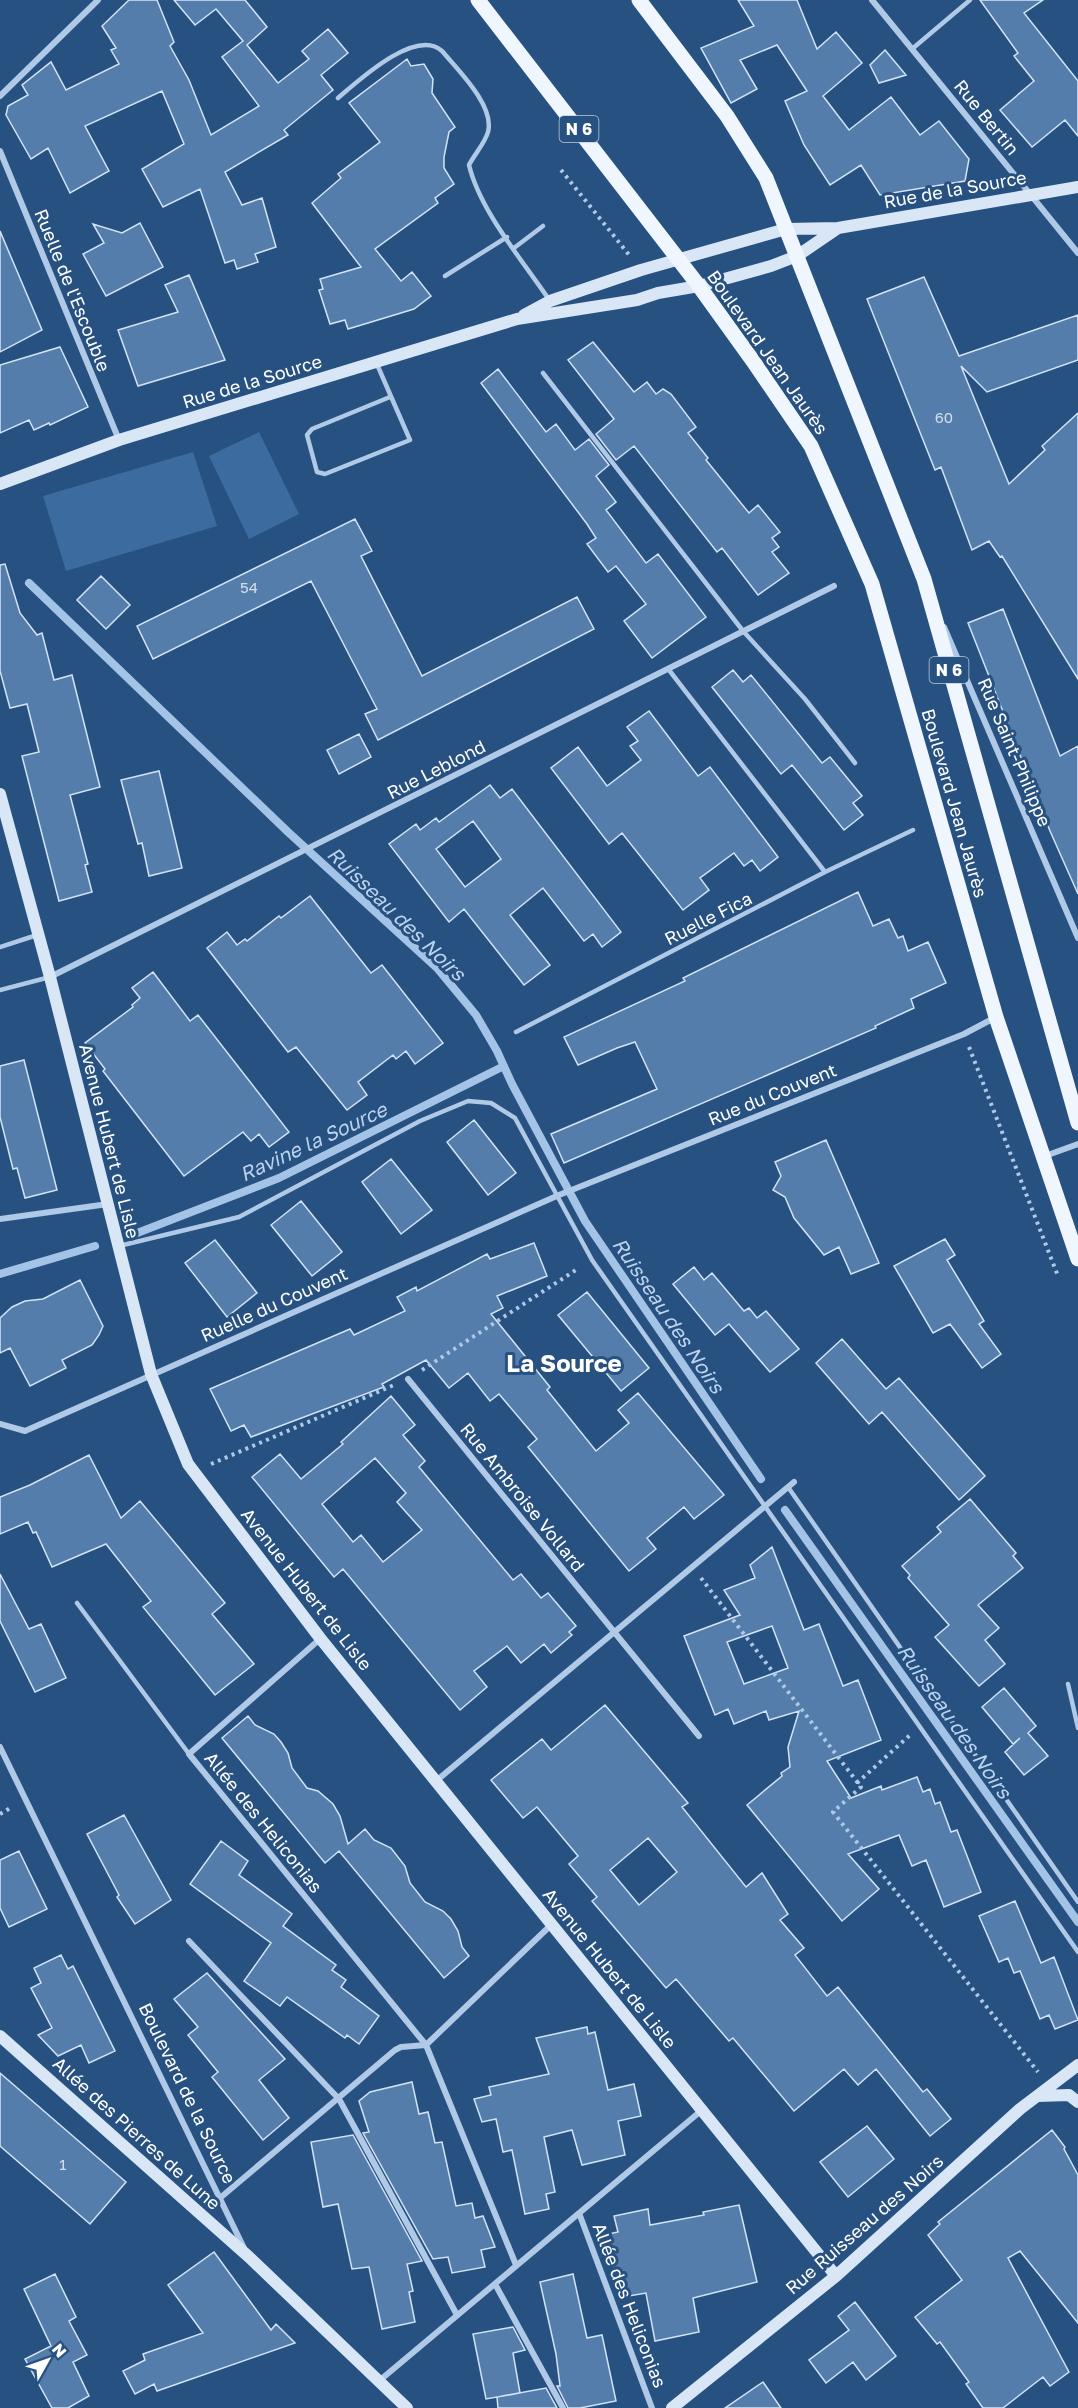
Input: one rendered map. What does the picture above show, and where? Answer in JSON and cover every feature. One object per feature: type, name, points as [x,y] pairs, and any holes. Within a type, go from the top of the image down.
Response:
[{"type":"main road","name":"Boulevard Jean Jaurès","points":[[478,0],[699,285],[811,446],[872,584],[996,1017],[1078,1258]]},
{"type":"main road","name":"Boulevard Jean Jaurès","points":[[639,0],[727,116],[766,178],[924,579],[1078,1123]]},
{"type":"street","points":[[0,96],[98,0]]},
{"type":"street","name":"Rue Bertin","points":[[872,0],[1078,253]]},
{"type":"street","name":"Ruelle de l'Escouble","points":[[0,151],[119,440]]},
{"type":"street","name":"Rue de la Source","points":[[517,320],[550,301],[641,270],[786,229],[838,228],[1078,187]]},
{"type":"street","name":"Rue de la Source","points":[[0,483],[119,440],[517,320],[637,300],[771,266],[797,256],[838,228]]},
{"type":"street","name":"Rue Saint-Philippe","points":[[924,579],[1078,938]]},
{"type":"street","name":"Rue Leblond","points":[[50,977],[301,854],[834,586]]},
{"type":"street","name":"Avenue Hubert de Lisle","points":[[0,794],[50,977],[151,1374],[188,1464],[321,1638],[836,2276]]},
{"type":"street","name":"Rue du Couvent","points":[[559,1195],[964,1034],[996,1017]]},
{"type":"street","points":[[1044,1156],[1078,1144]]},
{"type":"street","name":"Ruelle du Couvent","points":[[0,1424],[26,1431],[559,1195]]},
{"type":"street","points":[[0,1219],[108,1204]]},
{"type":"street","name":"Rue Ambroise Vollard","points":[[408,1379],[699,1736]]},
{"type":"street","points":[[436,1781],[794,1482]]},
{"type":"street","name":"Allée des Heliconias","points":[[321,1638],[189,1754],[426,2045],[516,2265]]},
{"type":"street","name":"Boulevard de la Source","points":[[0,1747],[249,2258],[407,2408]]},
{"type":"street","points":[[220,2198],[339,2100],[395,2050],[426,2045],[552,1924]]},
{"type":"street","points":[[189,1941],[339,2100],[457,2315]]},
{"type":"street","name":"Allée des Pierres de Lune","points":[[0,2036],[249,2258]]},
{"type":"street","name":"Rue Ruisseau des Noirs","points":[[672,2408],[836,2276],[1020,2109],[1078,2065]]},
{"type":"street","points":[[1038,2096],[1069,2096],[1078,2102]]},
{"type":"street","name":"Allée des Heliconias","points":[[378,2381],[702,2110]]},
{"type":"street","name":"Allée des Heliconias","points":[[579,2213],[652,2408]]},
{"type":"street","points":[[495,2283],[563,2408]]},
{"type":"lane","points":[[912,48],[970,0]]},
{"type":"lane","points":[[338,98],[396,54],[414,46],[436,46],[461,73],[490,119],[488,134],[469,165],[472,179],[486,207],[550,301]]},
{"type":"lane","points":[[514,248],[543,226]]},
{"type":"lane","points":[[446,276],[507,237]]},
{"type":"lane","points":[[376,362],[410,440],[325,474],[317,472],[307,435],[312,429],[390,397]]},
{"type":"lane","points":[[543,374],[743,631],[805,699],[855,763]]},
{"type":"lane","points":[[669,670],[825,872]]},
{"type":"lane","name":"Ruelle Fica","points":[[516,1032],[825,872],[913,830]]},
{"type":"lane","points":[[0,947],[38,934]]},
{"type":"lane","points":[[0,990],[50,977]]},
{"type":"lane","points":[[118,1246],[239,1217],[420,1121],[468,1101],[491,1102],[515,1118],[559,1195],[592,1260],[1078,1952]]},
{"type":"lane","points":[[788,1487],[1078,1902]]},
{"type":"lane","points":[[77,1603],[189,1754]]},
{"type":"lane","points":[[1068,1684],[1078,1728]]},
{"type":"path","points":[[561,170],[641,270]]},
{"type":"path","points":[[964,1034],[1058,1276]]},
{"type":"path","points":[[693,1567],[861,1787],[833,1812],[1049,2087]]},
{"type":"path","points":[[857,1783],[919,1726]]},
{"type":"shaded area","points":[[259,432],[299,514],[249,539],[209,456]]},
{"type":"shaded area","points":[[193,452],[217,526],[66,571],[43,496]]},
{"type":"building","points":[[129,0],[157,0],[174,42],[170,46],[189,80],[211,135],[259,106],[222,57],[243,41],[216,9],[195,25],[174,0],[245,0],[267,27],[247,45],[278,83],[309,59],[302,51],[328,29],[348,53],[321,75],[333,90],[284,130],[288,135],[225,172],[242,205],[262,198],[276,247],[255,254],[258,262],[237,269],[234,260],[225,263],[200,189],[163,207],[142,169],[184,144],[162,91],[85,126],[109,171],[70,193],[48,148],[31,159],[6,115],[8,106],[28,95],[22,85],[51,62],[66,90],[119,64],[111,50],[116,48],[102,26]]},
{"type":"building","points":[[738,0],[797,0],[817,49],[836,32],[862,63],[823,96],[849,130],[891,97],[920,135],[939,121],[969,159],[965,181],[880,195],[861,165],[830,185],[804,145],[785,101],[807,91],[777,45],[740,60],[757,89],[731,103],[701,48],[754,26]]},
{"type":"building","points":[[980,0],[1043,0],[1024,13],[1078,81],[1078,136],[1065,120],[1032,147],[1000,110],[1034,81],[1014,56],[1018,53]]},
{"type":"building","points":[[885,50],[906,75],[879,83],[870,65]]},
{"type":"building","points":[[407,59],[411,66],[424,64],[433,79],[432,93],[455,127],[449,132],[444,157],[444,168],[454,184],[435,198],[438,203],[375,249],[401,281],[412,272],[431,296],[414,309],[348,329],[345,320],[330,324],[319,290],[323,289],[320,279],[361,267],[312,203],[341,178],[338,174],[380,142],[349,103]]},
{"type":"building","points":[[140,223],[163,267],[106,296],[83,254],[104,243],[93,224],[122,233]]},
{"type":"building","points":[[0,231],[42,330],[0,352]]},
{"type":"building","points":[[189,275],[225,360],[138,386],[118,330],[178,312],[165,285]]},
{"type":"building","points":[[924,277],[959,356],[1078,315],[1078,360],[987,392],[961,366],[1009,484],[1045,450],[1042,446],[1078,413],[1078,679],[1002,556],[1000,557],[989,541],[972,550],[941,467],[935,470],[867,299]]},
{"type":"building","points":[[593,342],[634,392],[647,382],[656,394],[663,389],[671,394],[696,427],[688,433],[708,458],[706,460],[749,513],[758,505],[780,532],[772,538],[779,547],[772,552],[789,573],[758,595],[722,548],[717,552],[634,446],[616,460],[596,434],[614,419],[568,360]]},
{"type":"building","points":[[60,347],[88,407],[34,430],[29,420],[0,433],[0,365]]},
{"type":"building","points":[[498,369],[546,432],[556,424],[575,450],[589,439],[609,465],[596,476],[616,502],[606,510],[646,563],[658,554],[706,617],[652,658],[624,621],[646,604],[616,566],[608,572],[587,544],[596,538],[587,524],[481,383]]},
{"type":"building","points":[[355,519],[372,551],[361,556],[422,676],[577,597],[594,629],[378,740],[365,714],[377,709],[311,581],[153,659],[137,626]]},
{"type":"building","points":[[5,564],[20,613],[37,635],[42,633],[54,680],[72,675],[100,787],[70,795],[88,864],[85,865],[92,892],[59,901],[22,756],[39,752],[27,704],[10,708],[0,671],[0,565]]},
{"type":"building","points":[[101,576],[130,605],[106,629],[77,600]]},
{"type":"building","points":[[1003,609],[1060,756],[1078,746],[1078,894],[1050,831],[968,623]]},
{"type":"building","points":[[733,670],[743,682],[751,675],[822,763],[830,757],[862,796],[853,803],[863,815],[844,830],[792,765],[781,774],[712,687]]},
{"type":"building","points":[[649,711],[698,776],[710,767],[778,857],[760,871],[752,860],[744,866],[734,853],[700,878],[709,890],[683,910],[622,833],[609,844],[551,768],[578,747],[607,786],[641,760],[630,746],[638,741],[627,727]]},
{"type":"building","points":[[359,734],[371,757],[339,774],[327,750]]},
{"type":"building","points":[[159,771],[182,868],[149,876],[142,843],[138,844],[121,780]]},
{"type":"building","points":[[490,785],[500,798],[512,789],[621,932],[602,947],[593,934],[584,941],[543,888],[510,915],[550,965],[524,985],[464,909],[449,922],[389,844],[416,824],[420,830],[436,818],[439,822]],"holes":[[[473,821],[501,859],[465,887],[436,849]]]},
{"type":"building","points":[[858,892],[873,926],[889,919],[898,938],[903,936],[908,951],[928,942],[946,983],[911,999],[914,1008],[875,1026],[876,1028],[564,1163],[551,1134],[657,1089],[635,1042],[578,1065],[564,1037],[685,981],[683,978]]},
{"type":"building","points":[[310,896],[371,973],[382,965],[443,1043],[415,1064],[406,1051],[396,1059],[393,1055],[358,1082],[367,1095],[347,1110],[296,1047],[288,1052],[207,948],[227,932],[237,945],[245,939],[247,941]]},
{"type":"building","points":[[153,972],[190,1021],[198,1015],[289,1132],[269,1147],[259,1134],[251,1141],[243,1132],[184,1176],[103,1071],[105,1069],[85,1043],[133,1007],[132,1005],[140,998],[132,988]]},
{"type":"building","points":[[24,1060],[57,1190],[25,1198],[17,1168],[13,1169],[0,1117],[0,1066]]},
{"type":"building","points":[[474,1120],[516,1173],[488,1195],[447,1142]]},
{"type":"building","points":[[826,1140],[879,1263],[851,1274],[839,1247],[824,1255],[794,1218],[785,1197],[773,1190],[781,1176],[775,1162]]},
{"type":"building","points":[[391,1159],[432,1210],[401,1234],[362,1182]]},
{"type":"building","points":[[301,1201],[342,1252],[312,1276],[271,1225]]},
{"type":"building","points":[[945,1239],[955,1255],[947,1260],[984,1321],[979,1324],[1001,1354],[982,1368],[950,1324],[933,1333],[894,1266]]},
{"type":"building","points":[[215,1240],[257,1293],[227,1317],[185,1263]]},
{"type":"building","points":[[534,1243],[547,1276],[497,1296],[503,1308],[491,1314],[550,1387],[547,1390],[596,1451],[629,1423],[618,1410],[638,1393],[724,1495],[694,1519],[684,1507],[647,1538],[656,1549],[629,1571],[528,1447],[537,1439],[499,1394],[490,1401],[468,1373],[449,1388],[426,1360],[382,1384],[384,1387],[251,1437],[244,1425],[231,1431],[210,1389],[350,1329],[354,1335],[405,1311],[397,1297],[416,1287],[417,1291],[487,1254],[490,1259]]},
{"type":"building","points":[[694,1267],[704,1280],[712,1273],[744,1311],[749,1308],[757,1318],[766,1311],[799,1349],[770,1372],[729,1324],[715,1335],[673,1284]]},
{"type":"building","points":[[80,1280],[103,1326],[99,1335],[92,1345],[62,1360],[66,1368],[30,1386],[10,1348],[0,1353],[0,1318],[12,1307],[25,1301],[43,1299]]},
{"type":"building","points":[[587,1292],[649,1368],[621,1391],[558,1315]]},
{"type":"building","points":[[842,1339],[886,1389],[899,1378],[985,1476],[959,1500],[882,1412],[869,1424],[816,1363]]},
{"type":"building","points":[[391,1396],[415,1425],[403,1435],[425,1461],[419,1467],[513,1580],[521,1574],[541,1598],[548,1593],[576,1626],[569,1632],[572,1635],[551,1653],[544,1644],[521,1663],[507,1646],[474,1671],[487,1687],[460,1710],[343,1569],[334,1577],[252,1477],[280,1454],[301,1479],[343,1444],[341,1442]],"holes":[[[375,1458],[406,1493],[397,1502],[422,1530],[383,1562],[361,1535],[353,1542],[322,1504]]]},
{"type":"building","points":[[89,1455],[121,1518],[140,1501],[225,1603],[212,1614],[254,1664],[215,1695],[143,1607],[151,1601],[106,1544],[52,1567],[36,1532],[33,1533],[28,1522],[0,1534],[0,1497],[30,1485]]},
{"type":"building","points":[[970,1499],[1016,1553],[1013,1556],[1023,1568],[978,1605],[999,1628],[985,1640],[1005,1664],[979,1686],[935,1637],[949,1625],[908,1578],[910,1575],[902,1566],[941,1532],[937,1527]]},
{"type":"building","points":[[772,1547],[804,1630],[819,1624],[843,1686],[858,1680],[881,1740],[827,1761],[851,1798],[881,1786],[882,1790],[917,1777],[923,1792],[930,1789],[935,1804],[940,1802],[951,1832],[957,1830],[981,1892],[944,1907],[926,1860],[912,1866],[899,1835],[848,1854],[879,1889],[842,1921],[747,1805],[790,1767],[788,1747],[799,1711],[769,1720],[766,1711],[734,1724],[728,1709],[715,1715],[684,1636],[740,1615],[724,1590],[755,1578],[750,1565]],"holes":[[[772,1626],[788,1668],[744,1684],[727,1642]]]},
{"type":"building","points":[[0,1574],[29,1629],[41,1624],[66,1678],[35,1692],[0,1621]]},
{"type":"building","points":[[1004,1688],[1036,1726],[1028,1733],[1048,1756],[1024,1775],[1005,1752],[1020,1738],[1013,1744],[982,1707]]},
{"type":"building","points":[[605,1705],[688,1803],[682,1807],[746,1887],[762,1873],[788,1914],[780,1920],[804,1948],[795,1955],[827,1996],[838,1987],[923,2092],[927,2089],[951,2119],[930,2136],[876,2069],[858,2085],[844,2069],[794,2111],[733,2038],[729,2041],[676,1979],[666,1988],[592,1901],[597,1897],[569,1864],[578,1856],[537,1807],[523,1818],[491,1780],[542,1739],[551,1750]],"holes":[[[648,1838],[677,1872],[639,1905],[610,1870]]]},
{"type":"building","points":[[248,1716],[255,1725],[274,1734],[281,1742],[288,1753],[292,1768],[307,1788],[318,1791],[333,1804],[340,1816],[348,1844],[365,1829],[374,1840],[391,1848],[405,1866],[410,1883],[425,1902],[443,1911],[451,1919],[458,1931],[462,1947],[469,1956],[444,1978],[339,1851],[325,1863],[222,1738]]},
{"type":"building","points":[[124,1815],[171,1900],[135,1924],[117,1897],[119,1895],[87,1834]]},
{"type":"building","points":[[221,1841],[248,1861],[239,1875],[292,1914],[283,1926],[336,1965],[332,1970],[346,1980],[341,1987],[379,2016],[359,2044],[347,2035],[345,2038],[287,1997],[280,2006],[244,1981],[271,1943],[190,1884]]},
{"type":"building","points":[[19,1851],[47,1909],[9,1927],[0,1908],[0,1860]]},
{"type":"building","points":[[1015,1901],[1041,1963],[1054,1957],[1078,2020],[1055,2029],[1049,2015],[1040,2019],[1020,1971],[1014,1973],[1008,1958],[999,1962],[979,1916]]},
{"type":"building","points":[[61,1955],[68,1969],[73,1966],[115,2051],[89,2063],[81,2045],[58,2056],[38,2035],[52,2028],[31,1988],[41,1983],[34,1968]]},
{"type":"building","points":[[207,1973],[285,2059],[259,2080],[289,2118],[263,2140],[212,2077],[218,2072],[188,2035],[198,2027],[174,1999]]},
{"type":"building","points":[[587,2027],[588,2034],[595,2032],[608,2090],[634,2084],[641,2116],[618,2121],[625,2155],[582,2165],[572,2130],[544,2137],[555,2192],[546,2194],[549,2209],[525,2214],[512,2150],[503,2152],[496,2119],[482,2122],[474,2099],[491,2095],[489,2087],[549,2074],[536,2038]]},
{"type":"building","points":[[0,2073],[126,2182],[90,2224],[0,2146]]},
{"type":"building","points":[[412,2082],[419,2114],[428,2112],[435,2143],[442,2142],[456,2206],[472,2203],[475,2218],[483,2216],[495,2247],[481,2250],[485,2267],[452,2273],[448,2257],[433,2259],[363,2133],[369,2132],[359,2101],[370,2092]]},
{"type":"building","points":[[867,2126],[894,2159],[848,2197],[820,2162]]},
{"type":"building","points":[[1052,2130],[1065,2147],[1078,2175],[1078,2323],[1020,2251],[1008,2258],[1069,2372],[1050,2386],[1043,2377],[1003,2408],[983,2408],[966,2384],[969,2382],[940,2342],[937,2344],[915,2317],[962,2280],[928,2235],[940,2224],[938,2222]]},
{"type":"building","points":[[353,2135],[422,2261],[407,2264],[413,2291],[409,2292],[415,2322],[382,2329],[369,2267],[352,2269],[338,2204],[323,2207],[311,2142]]},
{"type":"building","points":[[739,2205],[757,2282],[693,2298],[699,2332],[655,2341],[646,2293],[623,2297],[604,2235],[618,2232],[614,2216],[648,2209],[650,2225],[704,2215],[703,2212]]},
{"type":"building","points":[[214,2252],[271,2330],[276,2324],[295,2343],[157,2391],[154,2384],[135,2394],[123,2371],[145,2360],[143,2354],[203,2333],[168,2285]]},
{"type":"building","points":[[55,2274],[76,2317],[69,2321],[87,2355],[73,2362],[89,2396],[68,2408],[52,2408],[25,2359],[51,2346],[24,2289]]},
{"type":"building","points":[[573,2274],[587,2338],[602,2335],[616,2401],[580,2408],[568,2408],[557,2386],[560,2386],[556,2354],[540,2282]]},
{"type":"building","points":[[855,2302],[896,2356],[866,2380],[853,2362],[826,2383],[809,2360],[849,2330],[838,2316]]},
{"type":"building","points":[[513,2327],[525,2350],[513,2353],[520,2393],[486,2399],[473,2334]]},
{"type":"building","points":[[763,2382],[781,2408],[725,2408]]},
{"type":"building","points":[[546,2388],[557,2408],[498,2408],[497,2397]]},
{"type":"waterway","name":"Ruisseau des Noirs","points":[[29,583],[288,832],[437,968],[476,1015],[585,1221],[761,1479]]},
{"type":"waterway","name":"Ravine la Source","points":[[132,1235],[279,1178],[504,1066]]},
{"type":"waterway","name":"Ravine la Source","points":[[0,1274],[95,1246]]},
{"type":"waterway","name":"Ruisseau des Noirs","points":[[785,1510],[1078,1922]]},
{"type":"district","name":"La Source","points":[[564,1362]]}]
